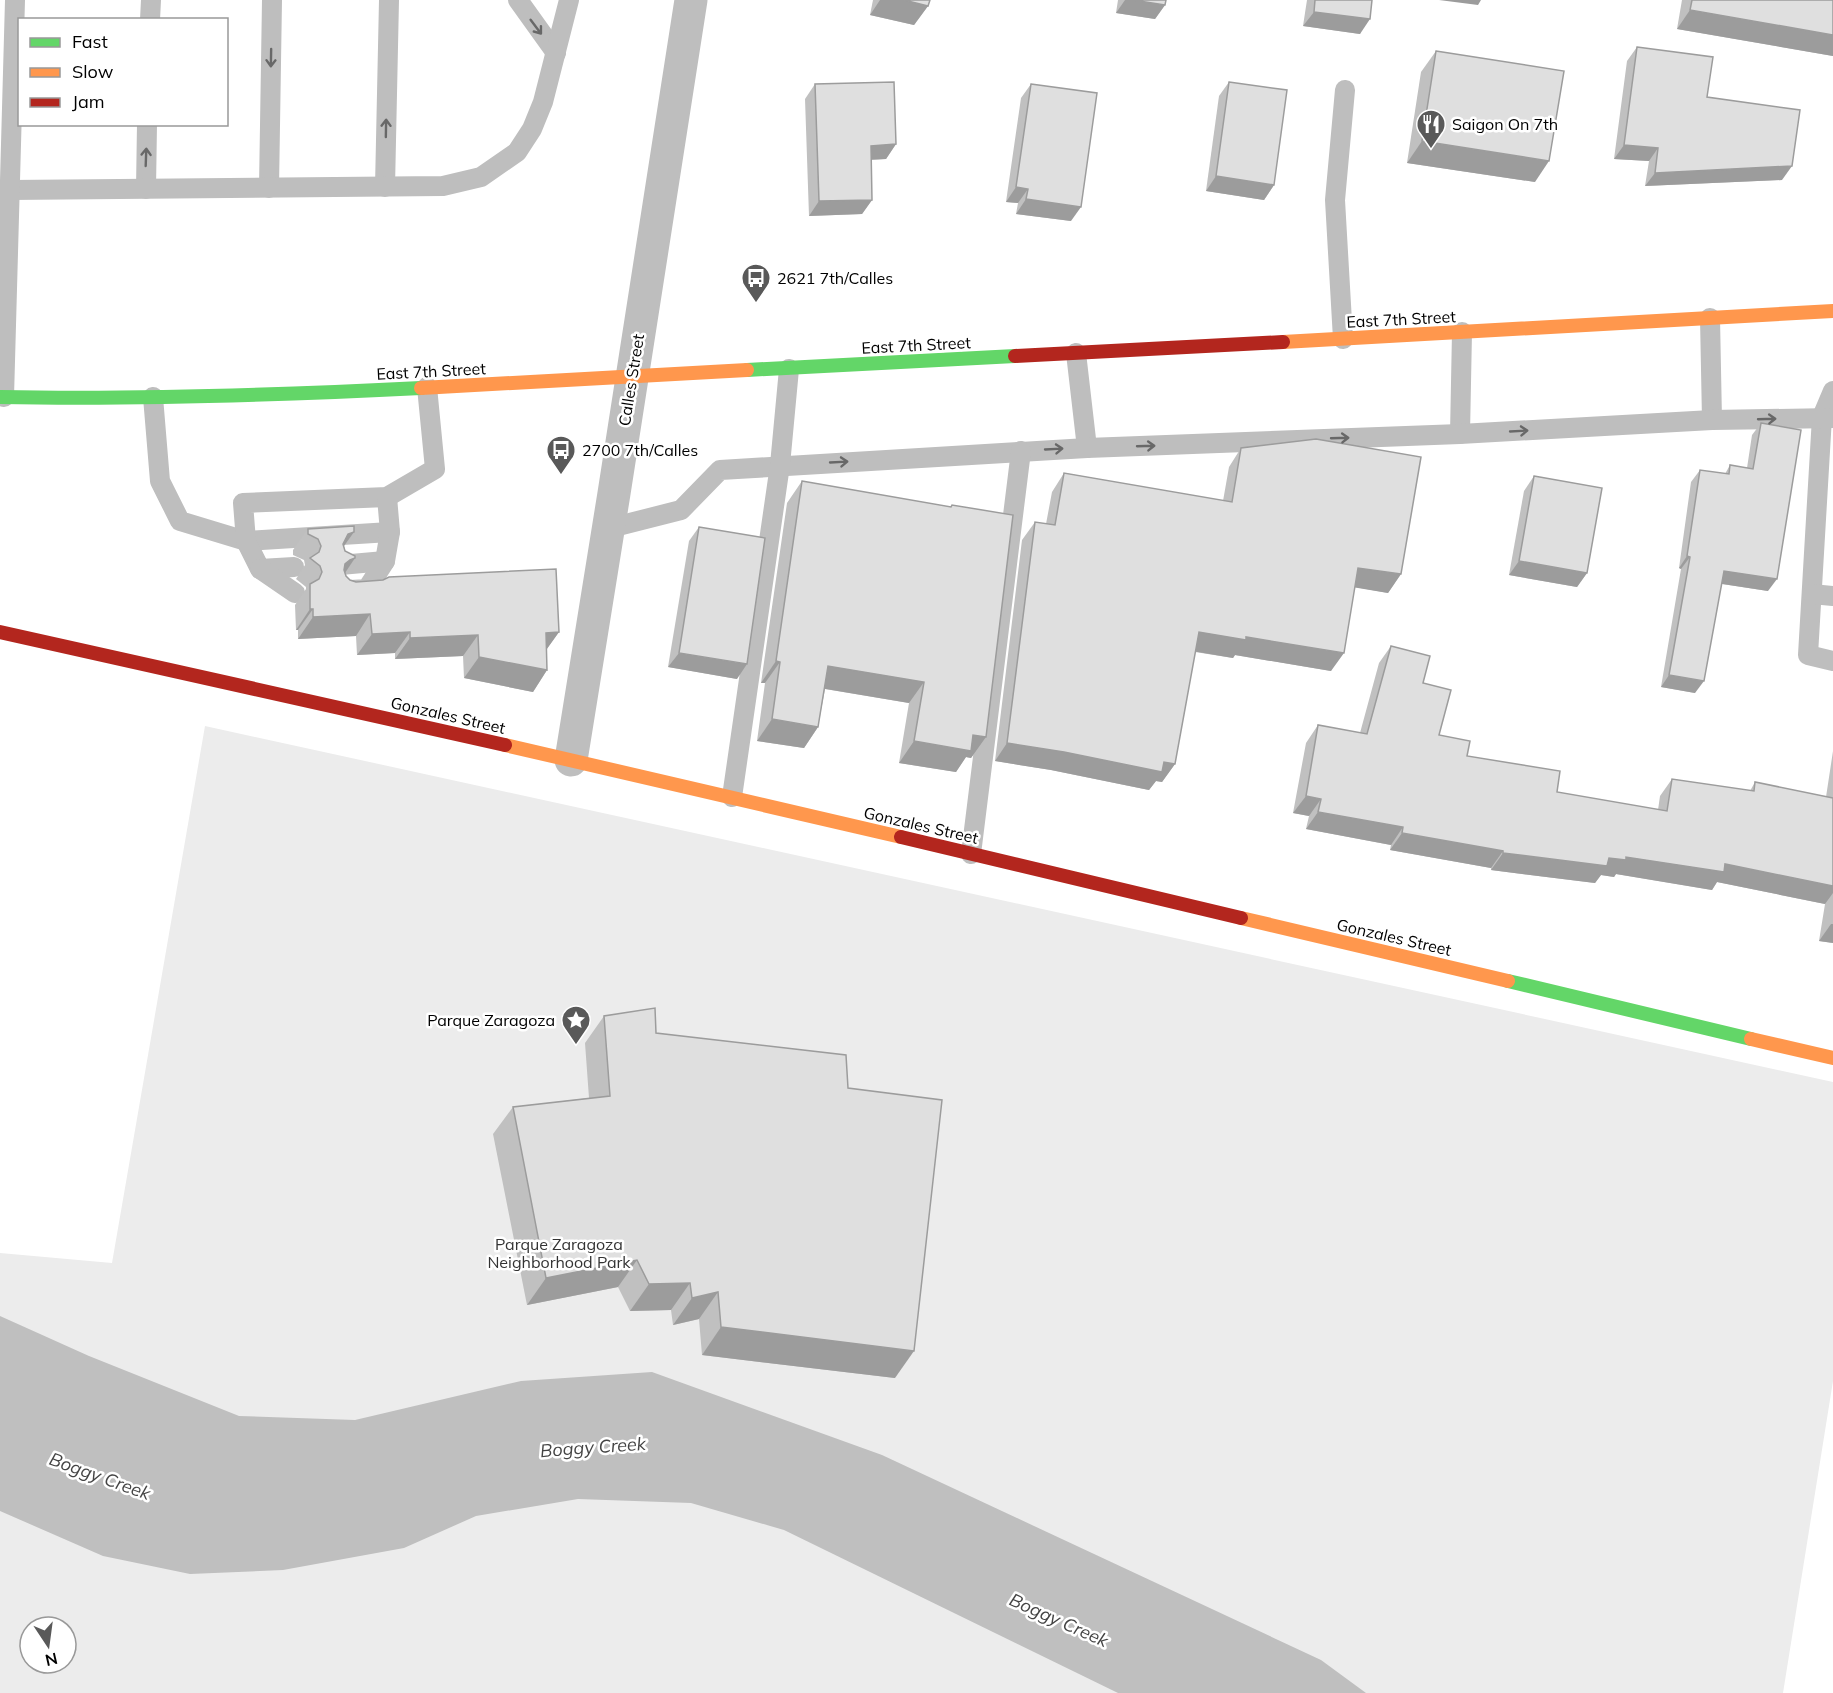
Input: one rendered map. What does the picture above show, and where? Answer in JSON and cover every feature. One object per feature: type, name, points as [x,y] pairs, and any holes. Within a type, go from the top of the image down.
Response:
[{"type":"street","name":"Calles Street","points":[[571,760],[610,528],[691,0]]},
{"type":"street","name":"East 7th Street","points":[[2,397],[279,395],[1833,311]]},
{"type":"street","name":"Gonzales Street","points":[[0,632],[732,797],[1833,1058]]},
{"type":"lane","points":[[2,397],[6,79],[15,0]]},
{"type":"lane","points":[[150,18],[151,0]]},
{"type":"lane","points":[[269,188],[272,0]]},
{"type":"lane","points":[[385,186],[388,0]]},
{"type":"lane","points":[[518,0],[556,52]]},
{"type":"lane","points":[[6,203],[146,189],[443,186],[481,177],[517,152],[532,129],[556,52],[569,0]]},
{"type":"lane","points":[[1343,339],[1335,200],[1345,90]]},
{"type":"lane","points":[[146,189],[147,126]]},
{"type":"lane","points":[[1710,318],[1712,420]]},
{"type":"lane","points":[[1460,434],[1462,332]]},
{"type":"lane","points":[[1076,353],[1087,448]]},
{"type":"lane","points":[[732,797],[780,465],[789,369]]},
{"type":"lane","points":[[295,593],[260,569],[246,541],[243,503],[387,497],[435,469],[426,387]]},
{"type":"lane","points":[[1833,391],[1827,417],[1808,655],[1833,661]]},
{"type":"lane","points":[[153,397],[160,482],[180,520],[246,541],[390,532]]},
{"type":"lane","points":[[610,528],[681,510],[720,471],[780,465],[1021,451],[1460,434],[1712,420],[1827,417]]},
{"type":"lane","points":[[971,854],[1021,451]]},
{"type":"lane","points":[[341,591],[367,589],[385,561],[390,532],[387,497]]},
{"type":"lane","points":[[340,565],[385,561]]},
{"type":"lane","points":[[260,569],[294,567]]},
{"type":"lane","points":[[1812,594],[1833,596]]},
{"type":"green space","name":"Parque Zaragoza Neighborhood Park","points":[[205,726],[1833,1082],[1833,1381],[1783,1693],[0,1693],[0,1253],[112,1263]]},
{"type":"water","name":"Boggy Creek","points":[[0,1316],[89,1356],[239,1416],[355,1420],[521,1381],[652,1372],[882,1455],[1321,1660],[1366,1693],[1118,1693],[784,1530],[691,1503],[578,1499],[476,1516],[404,1548],[283,1570],[190,1574],[103,1556],[0,1511]]},
{"type":"building","points":[[904,0],[930,0],[928,6]]},
{"type":"building","points":[[1133,0],[1166,0],[1165,5]]},
{"type":"building","points":[[1315,0],[1372,0],[1370,19],[1314,12]]},
{"type":"building","points":[[1692,0],[1833,0],[1833,35],[1690,10]]},
{"type":"building","points":[[1637,47],[1713,57],[1707,97],[1800,110],[1792,166],[1655,173],[1658,148],[1624,145]]},
{"type":"building","points":[[1436,51],[1564,71],[1549,161],[1422,141]]},
{"type":"building","points":[[894,82],[896,144],[871,146],[872,200],[819,201],[815,84]]},
{"type":"building","points":[[1229,82],[1287,90],[1274,185],[1216,176]]},
{"type":"building","points":[[1031,84],[1097,93],[1081,207],[1026,199],[1028,189],[1016,187]]},
{"type":"building","points":[[1761,423],[1801,430],[1777,579],[1724,571],[1704,681],[1669,675],[1690,557],[1687,556],[1700,470],[1729,474],[1730,465],[1753,469]]},
{"type":"building","points":[[1316,439],[1421,457],[1401,574],[1358,568],[1344,653],[1199,632],[1175,764],[1164,762],[1162,772],[1007,743],[1035,522],[1055,525],[1064,473],[1232,502],[1241,448]]},
{"type":"building","points":[[1534,476],[1602,488],[1587,573],[1519,561]]},
{"type":"building","points":[[802,481],[951,507],[952,505],[1013,515],[986,737],[973,735],[971,751],[914,741],[924,682],[828,666],[818,727],[772,719],[780,662],[776,661]]},
{"type":"building","points":[[354,526],[354,532],[348,534],[343,544],[345,551],[355,556],[345,564],[346,576],[356,582],[383,580],[389,577],[556,569],[559,632],[546,633],[547,670],[479,657],[478,635],[410,638],[410,632],[372,634],[370,614],[313,617],[313,609],[310,609],[310,584],[319,579],[322,572],[320,566],[310,558],[319,552],[321,546],[318,539],[308,534],[308,529]]},
{"type":"building","points":[[699,527],[765,538],[747,664],[679,653]]},
{"type":"building","points":[[1391,646],[1430,656],[1423,683],[1451,690],[1439,735],[1470,741],[1467,756],[1560,771],[1557,792],[1667,811],[1672,779],[1754,791],[1755,782],[1833,798],[1833,886],[1725,864],[1724,872],[1626,857],[1626,860],[1609,858],[1607,866],[1503,853],[1503,851],[1402,833],[1403,827],[1318,812],[1321,799],[1306,796],[1318,725],[1367,734]]},
{"type":"building","points":[[655,1008],[656,1033],[846,1055],[848,1088],[942,1100],[914,1351],[721,1327],[718,1292],[692,1298],[690,1283],[649,1284],[637,1260],[546,1278],[513,1107],[610,1096],[604,1016]]},
{"type":"traffic: fast","points":[[747,370],[1015,356]]},
{"type":"traffic: fast","points":[[0,397],[210,396],[421,388]]},
{"type":"traffic: fast","points":[[1508,981],[1751,1039]]},
{"type":"traffic: slow","points":[[1283,342],[1833,311]]},
{"type":"traffic: slow","points":[[421,388],[747,370]]},
{"type":"traffic: slow","points":[[505,745],[901,837]]},
{"type":"traffic: slow","points":[[1241,918],[1508,981]]},
{"type":"traffic: slow","points":[[1751,1039],[1833,1058]]},
{"type":"traffic: jam","points":[[1015,356],[1283,342]]},
{"type":"traffic: jam","points":[[0,632],[505,745]]},
{"type":"traffic: jam","points":[[901,837],[1241,918]]},
{"type":"place","name":"Saigon On 7th","points":[[1431,150]]},
{"type":"place","name":"2621 7th/Calles","points":[[756,304]]},
{"type":"place","name":"2700 7th/Calles","points":[[561,476]]},
{"type":"place","name":"Parque Zaragoza","points":[[576,1046]]}]
